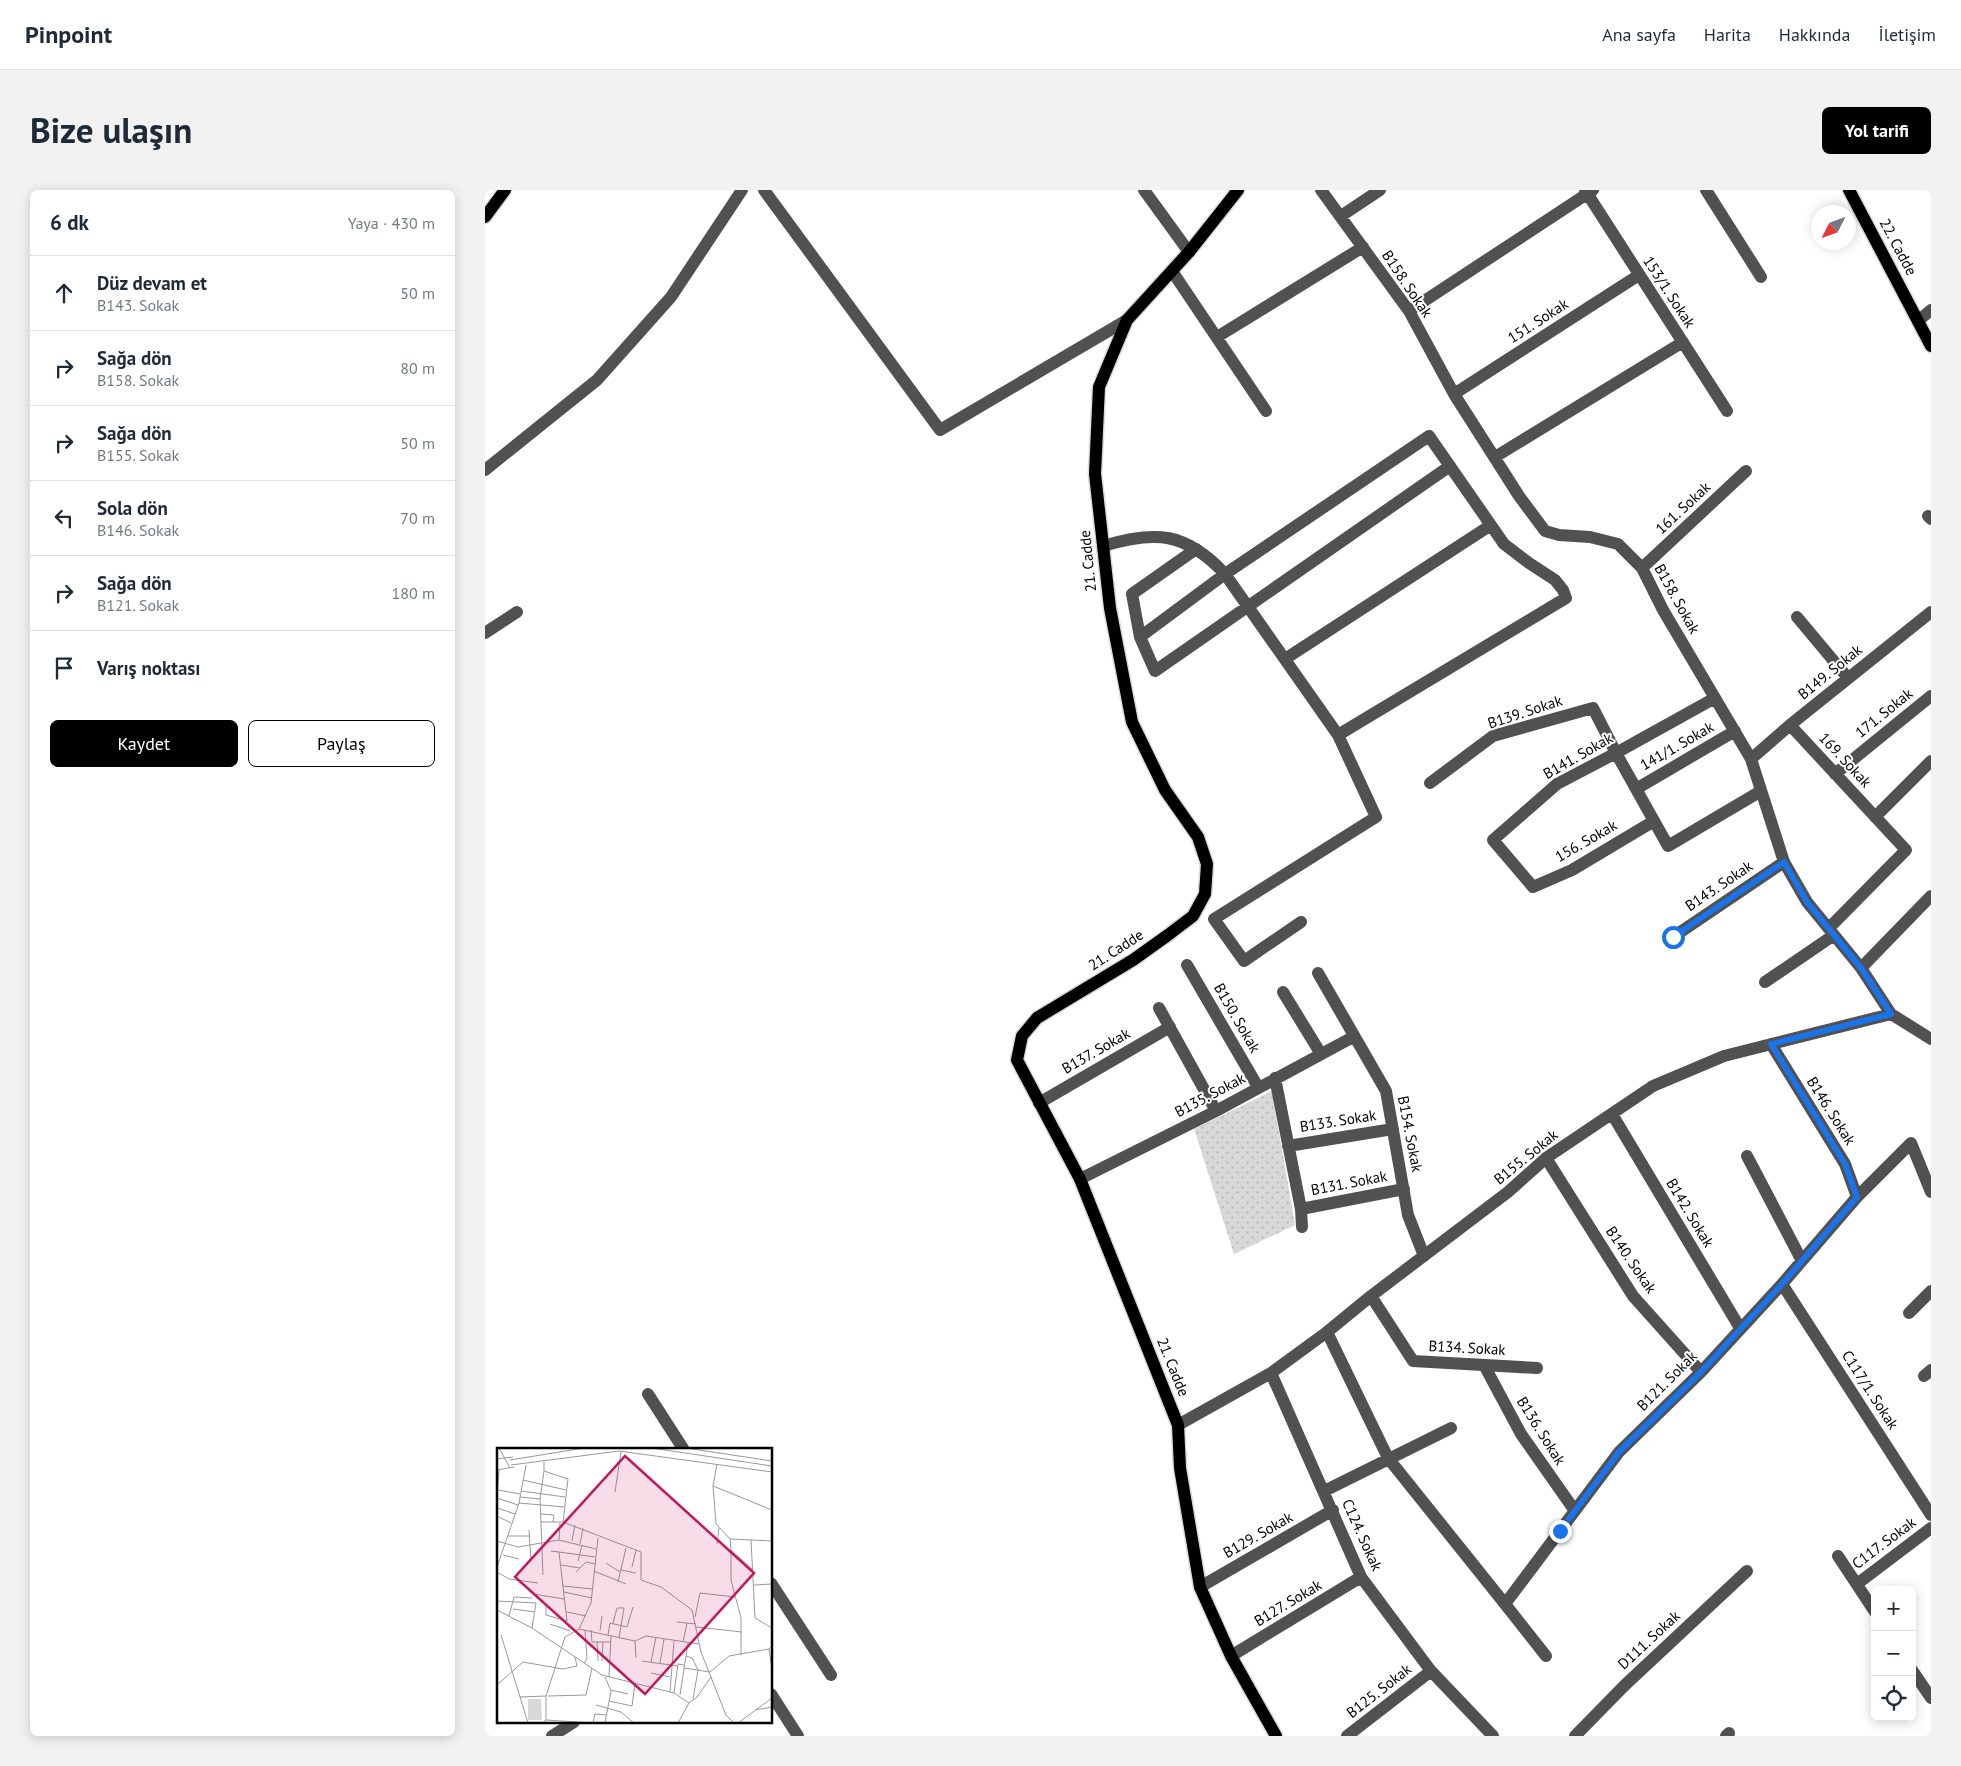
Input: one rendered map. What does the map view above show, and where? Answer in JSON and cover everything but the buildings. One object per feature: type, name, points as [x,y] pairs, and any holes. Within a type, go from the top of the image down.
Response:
[{"type":"main road","points":[[485,217],[505,190]]},
{"type":"main road","name":"21. Cadde","points":[[1238,190],[1189,252],[1127,320],[1099,387],[1095,474],[1110,608],[1132,722],[1165,790],[1198,837],[1207,864],[1205,894],[1193,916],[1168,935],[1133,960],[1037,1018],[1022,1036],[1017,1060],[1080,1179],[1178,1425],[1180,1468],[1200,1587],[1231,1656],[1276,1736]]},
{"type":"main road","name":"22. Cadde","points":[[1849,190],[1931,346]]},
{"type":"street","points":[[485,470],[597,380],[671,297],[742,190]]},
{"type":"street","points":[[764,190],[940,430],[1127,320]]},
{"type":"street","points":[[1144,190],[1189,252]]},
{"type":"street","name":"B158. Sokak","points":[[1321,190],[1409,311],[1454,394],[1545,531],[1559,535],[1590,537],[1618,544],[1642,568],[1663,610],[1751,759],[1784,862],[1807,902],[1861,968],[1891,1014]]},
{"type":"street","points":[[1341,216],[1380,190]]},
{"type":"street","points":[[1707,190],[1761,277]]},
{"type":"street","points":[[1409,311],[1588,192]]},
{"type":"street","name":"153/1. Sokak","points":[[1588,192],[1727,411]]},
{"type":"street","points":[[1217,338],[1363,247]]},
{"type":"street","points":[[1172,271],[1266,411]]},
{"type":"street","name":"151. Sokak","points":[[1454,394],[1639,275]]},
{"type":"street","points":[[1918,320],[1931,310]]},
{"type":"street","points":[[1495,457],[1683,342]]},
{"type":"street","points":[[1140,637],[1225,574],[1429,436],[1504,544],[1529,564],[1555,580],[1563,590],[1566,598],[1338,735]]},
{"type":"street","points":[[1196,549],[1132,594],[1140,637],[1155,671],[1450,466]]},
{"type":"street","name":"161. Sokak","points":[[1642,568],[1746,470]]},
{"type":"street","points":[[1285,659],[1491,525]]},
{"type":"street","points":[[1103,546],[1139,536],[1160,536],[1185,543],[1206,556],[1225,574],[1338,735],[1376,817],[1214,919],[1244,961],[1301,922]]},
{"type":"street","points":[[485,633],[517,612]]},
{"type":"street","name":"B149. Sokak","points":[[1751,759],[1790,725],[1931,612]]},
{"type":"street","points":[[1797,617],[1848,678]]},
{"type":"street","name":"171. Sokak","points":[[1835,774],[1931,696]]},
{"type":"street","name":"B141. Sokak","points":[[1533,887],[1493,840],[1557,784],[1715,698]]},
{"type":"street","name":"B139. Sokak","points":[[1430,783],[1493,736],[1593,708],[1616,753]]},
{"type":"street","name":"169. Sokak","points":[[1790,725],[1906,850],[1831,931]]},
{"type":"street","name":"141/1. Sokak","points":[[1636,789],[1735,731]]},
{"type":"street","points":[[1616,753],[1668,846],[1761,792]]},
{"type":"street","points":[[1875,817],[1931,761]]},
{"type":"street","name":"156. Sokak","points":[[1533,887],[1572,870],[1654,821]]},
{"type":"street","name":"B143. Sokak","points":[[1673,937],[1784,862]]},
{"type":"street","points":[[1861,968],[1931,896]]},
{"type":"street","points":[[1765,982],[1831,931]]},
{"type":"street","name":"B150. Sokak","points":[[1187,965],[1258,1087]]},
{"type":"street","name":"B154. Sokak","points":[[1319,973],[1353,1036],[1386,1091],[1408,1215],[1424,1256]]},
{"type":"street","points":[[1283,992],[1321,1054]]},
{"type":"street","points":[[1159,1008],[1216,1111]]},
{"type":"street","points":[[1891,1014],[1931,1039]]},
{"type":"street","name":"B155. Sokak","points":[[1178,1425],[1271,1373],[1508,1192],[1546,1158],[1653,1086],[1724,1056],[1891,1014]]},
{"type":"street","name":"B137. Sokak","points":[[1039,1103],[1170,1027]]},
{"type":"street","name":"B135. Sokak","points":[[1080,1179],[1216,1111],[1353,1036]]},
{"type":"street","name":"B146. Sokak","points":[[1771,1044],[1845,1164],[1857,1197]]},
{"type":"street","points":[[1275,1078],[1301,1209],[1302,1227]]},
{"type":"street","name":"B142. Sokak","points":[[1612,1114],[1740,1328]]},
{"type":"street","name":"B133. Sokak","points":[[1288,1146],[1393,1129]]},
{"type":"street","name":"B121. Sokak","points":[[1505,1604],[1619,1452],[1701,1372],[1782,1284],[1857,1197],[1911,1143],[1931,1192]]},
{"type":"street","points":[[1747,1156],[1801,1261]]},
{"type":"street","name":"B140. Sokak","points":[[1546,1158],[1633,1296],[1701,1372]]},
{"type":"street","name":"B131. Sokak","points":[[1301,1209],[1404,1189]]},
{"type":"street","name":"C117/1. Sokak","points":[[1782,1284],[1931,1514]]},
{"type":"street","points":[[1909,1313],[1931,1291]]},
{"type":"street","name":"B134. Sokak","points":[[1371,1296],[1413,1361],[1537,1368]]},
{"type":"street","points":[[1327,1332],[1388,1458],[1546,1656]]},
{"type":"street","name":"B136. Sokak","points":[[1484,1365],[1521,1434],[1575,1511]]},
{"type":"street","name":"C124. Sokak","points":[[1271,1373],[1361,1577],[1431,1671],[1493,1736]]},
{"type":"street","points":[[648,1394],[683,1448]]},
{"type":"street","points":[[1324,1491],[1451,1428]]},
{"type":"street","name":"B129. Sokak","points":[[1200,1587],[1333,1510]]},
{"type":"street","name":"C117. Sokak","points":[[1857,1584],[1931,1528]]},
{"type":"street","points":[[1838,1556],[1871,1606]]},
{"type":"street","name":"D111. Sokak","points":[[1575,1736],[1625,1685],[1747,1571]]},
{"type":"street","name":"B127. Sokak","points":[[1231,1656],[1361,1577]]},
{"type":"street","points":[[773,1591],[831,1675]]},
{"type":"street","name":"B125. Sokak","points":[[1347,1736],[1431,1671]]},
{"type":"street","points":[[1916,1676],[1930,1695]]},
{"type":"street","points":[[773,1697],[798,1736]]},
{"type":"street","points":[[552,1736],[571,1724]]},
{"type":"shaded area","points":[[1272,1091],[1295,1225],[1234,1254],[1194,1129]]},
{"type":"route","points":[[1560,1531],[1619,1452],[1701,1372],[1782,1284],[1857,1197],[1845,1164],[1771,1044],[1891,1014],[1861,968],[1807,902],[1784,862],[1673,937]]}]
